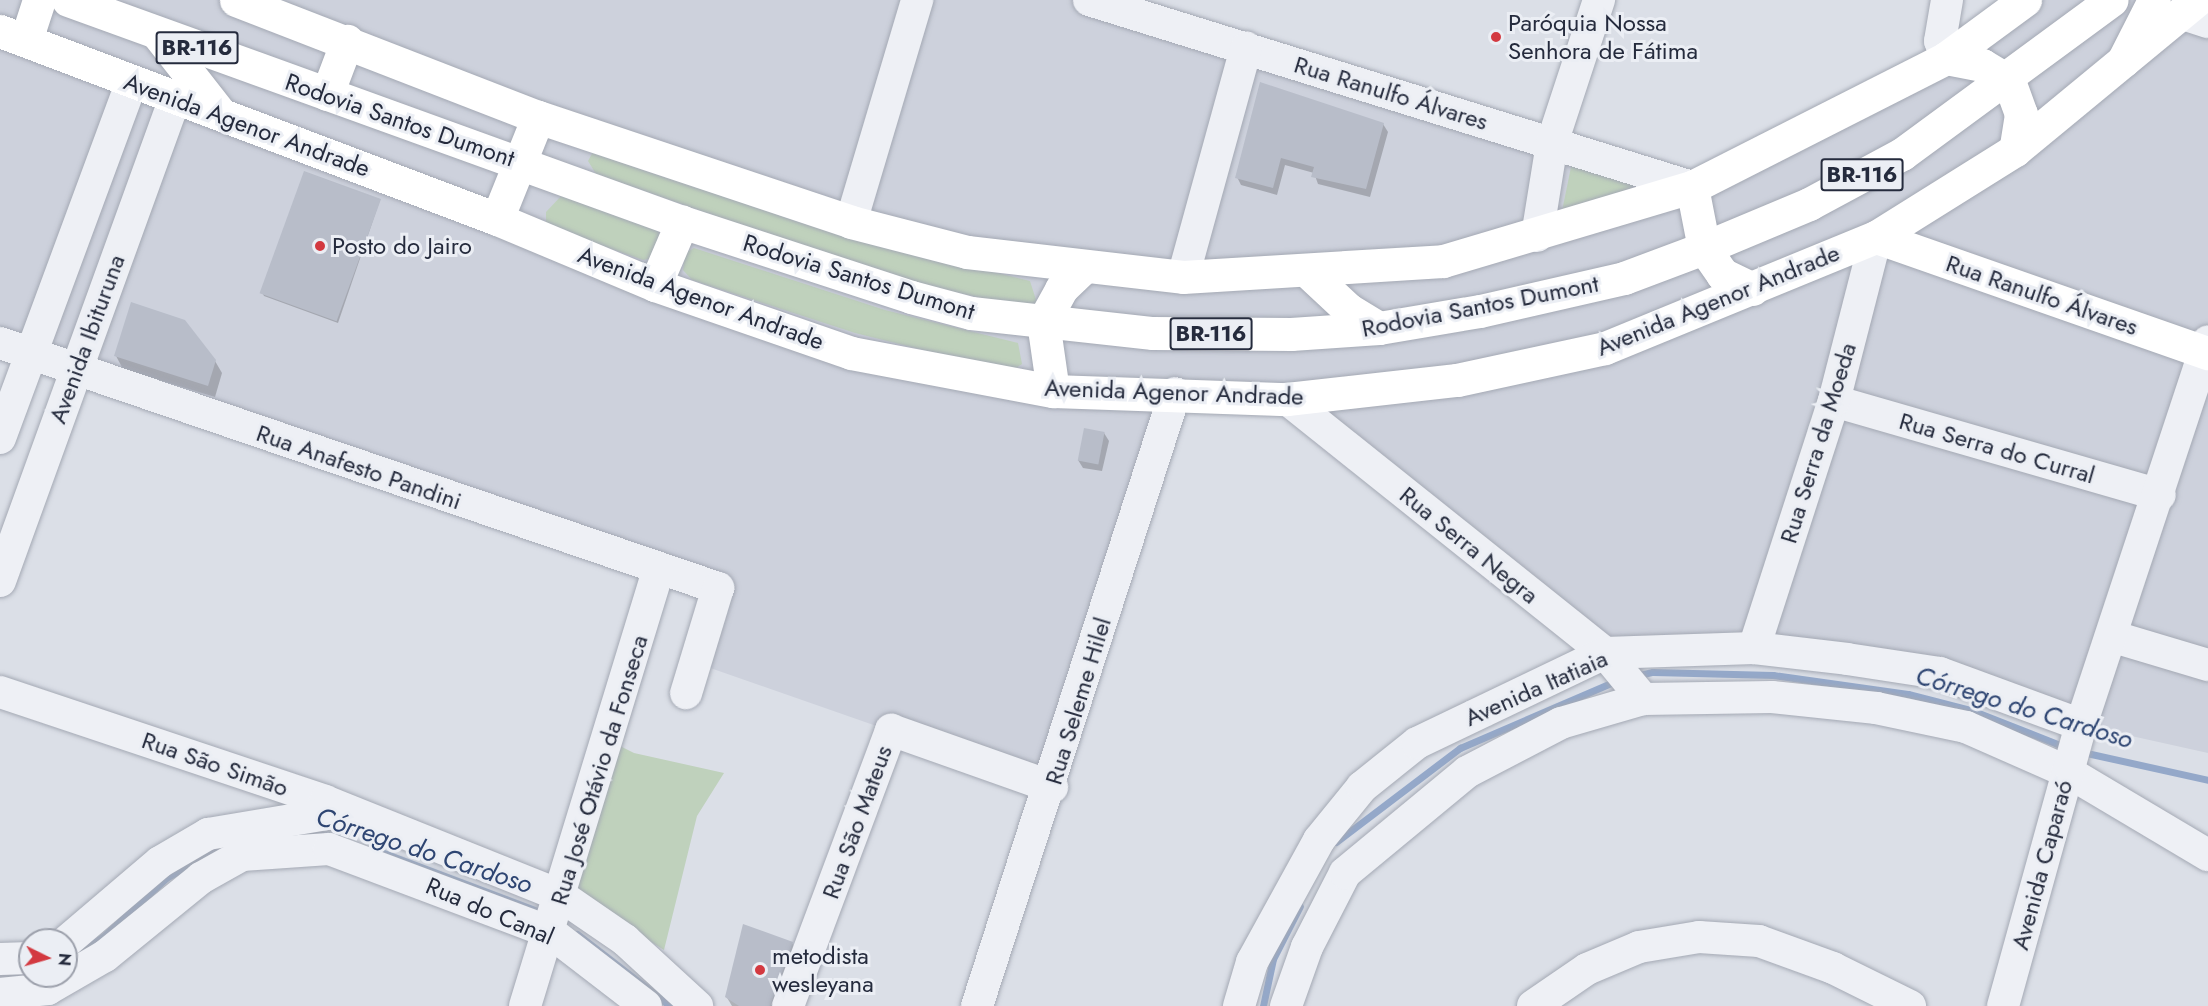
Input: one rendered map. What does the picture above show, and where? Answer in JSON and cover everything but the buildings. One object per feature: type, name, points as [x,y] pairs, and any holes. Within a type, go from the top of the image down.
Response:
[{"type":"main road","points":[[13,36],[39,0]]},
{"type":"main road","name":"Rodovia Santos Dumont","points":[[68,0],[682,222],[911,297],[971,313],[1154,333],[1291,334],[1379,328],[1624,278],[1704,248],[1809,204],[1902,154],[2009,81],[2112,0]]},
{"type":"main road","points":[[236,0],[347,41],[538,117],[850,222],[967,252],[1183,277],[1308,272],[1443,261],[1537,236],[1692,187],[1946,58],[2025,0]]},
{"type":"main road","points":[[2123,61],[2154,0]]},
{"type":"main road","name":"Avenida Agenor Andrade","points":[[13,36],[131,83],[219,112],[497,219],[655,285],[851,353],[1053,392],[1175,393],[1287,399],[1457,380],[1605,348],[1876,237],[2015,150],[2123,61],[2196,12]]},
{"type":"main road","points":[[157,33],[219,112]]},
{"type":"main road","points":[[327,94],[347,41]]},
{"type":"main road","points":[[1946,58],[1982,65],[2009,81],[2021,114],[2015,150]]},
{"type":"main road","points":[[497,219],[538,117]]},
{"type":"main road","points":[[1692,187],[1704,248],[1722,274],[1753,289]]},
{"type":"main road","points":[[655,285],[682,222]]},
{"type":"main road","name":"Rua Ranulfo Álvares","points":[[1876,237],[2207,349]]},
{"type":"main road","points":[[1053,392],[1043,322],[1060,289],[1084,267]]},
{"type":"main road","points":[[1308,272],[1349,310],[1379,328]]},
{"type":"street","points":[[850,222],[917,0]]},
{"type":"street","name":"Rua Ranulfo Álvares","points":[[1089,0],[1692,187]]},
{"type":"street","points":[[1537,236],[1552,143],[1599,0]]},
{"type":"street","points":[[1946,58],[1940,41],[1947,0]]},
{"type":"street","points":[[1183,277],[1246,48]]},
{"type":"street","name":"Avenida Ibituruna","points":[[0,438],[131,83]]},
{"type":"street","name":"Avenida Ibituruna","points":[[0,581],[175,98]]},
{"type":"street","name":"Rua Serra da Moeda","points":[[1754,648],[1834,401],[1876,237]]},
{"type":"street","name":"Rua Anafesto Pandini","points":[[0,343],[75,371],[718,588],[686,693]]},
{"type":"street","name":"Avenida Caparaó","points":[[2003,1006],[2081,725],[2114,637],[2207,349]]},
{"type":"street","name":"Rua Seleme Hilel","points":[[977,1006],[1052,787],[1175,393]]},
{"type":"street","name":"Rua Serra Negra","points":[[1287,399],[1605,653],[1643,699]]},
{"type":"street","name":"Rua Serra do Curral","points":[[1834,401],[2160,495]]},
{"type":"street","name":"Rua José Otávio da Fonseca","points":[[525,1006],[550,932],[659,568]]},
{"type":"street","points":[[2114,637],[2208,665]]},
{"type":"street","name":"Avenida Itatiaia","points":[[1239,1006],[1252,962],[1319,840],[1362,787],[1417,743],[1605,653],[1754,648],[1940,674],[2081,725]]},
{"type":"street","name":"Rua São Simão","points":[[0,692],[348,811],[561,896]]},
{"type":"street","name":"Avenida Itatiaia","points":[[1286,1006],[1307,946],[1345,873],[1467,772],[1560,723],[1643,699],[1727,695],[1876,708],[1966,727],[2068,772],[2208,855]]},
{"type":"street","name":"Rua São Mateus","points":[[788,1006],[891,730],[1052,787]]},
{"type":"street","points":[[78,932],[160,862],[208,834],[348,811]]},
{"type":"street","name":"Rua do Canal","points":[[0,994],[48,989],[105,956],[201,878],[242,855],[269,850],[329,849],[550,932],[646,1006]]},
{"type":"street","name":"Rua do Canal","points":[[561,896],[626,940],[697,1006]]},
{"type":"street","points":[[1533,1006],[1587,969],[1639,947],[1699,937],[1759,941],[1833,968],[1910,1006]]},
{"type":"street","points":[[0,959],[18,958]]},
{"type":"shaded area","points":[[0,0],[1094,0],[1692,186],[2024,0],[2208,0],[2208,753],[2082,725],[1939,674],[1606,653],[1287,398],[1175,394],[1051,787],[696,663],[718,588],[0,341]]},
{"type":"green space","points":[[594,150],[868,240],[1030,281],[1037,303],[1028,308],[898,280],[596,174],[588,161]]},
{"type":"green space","points":[[1572,162],[1638,183],[1617,197],[1561,216]]},
{"type":"green space","points":[[563,194],[658,227],[661,244],[655,258],[643,260],[546,226],[546,212]]},
{"type":"green space","points":[[694,248],[885,310],[1018,343],[1022,364],[1013,370],[995,368],[855,333],[692,280],[683,270],[685,253]]},
{"type":"green space","points":[[614,743],[634,753],[724,773],[697,816],[664,950],[569,890]]},
{"type":"waterway","name":"Córrego do Cardoso","points":[[1635,676],[1653,672],[1773,675],[1908,694],[1971,710],[2065,747]]},
{"type":"waterway","name":"Córrego do Cardoso","points":[[1336,842],[1460,748],[1618,680]]},
{"type":"waterway","name":"Córrego do Cardoso","points":[[2082,752],[2208,780]]},
{"type":"waterway","name":"Córrego do Cardoso","points":[[303,832],[331,836]]},
{"type":"waterway","name":"Córrego do Cardoso","points":[[78,953],[103,937],[166,878],[226,845]]},
{"type":"waterway","name":"Córrego do Cardoso","points":[[373,849],[545,914]]},
{"type":"waterway","name":"Córrego do Cardoso","points":[[1263,1006],[1273,959],[1300,906]]},
{"type":"waterway","name":"Córrego do Cardoso","points":[[577,934],[670,1006]]},
{"type":"place","name":"Paróquia Nossa Senhora de Fátima","points":[[1496,37]]},
{"type":"place","name":"Posto do Jairo","points":[[320,246]]},
{"type":"place","name":"metodista wesleyana","points":[[760,970]]}]
